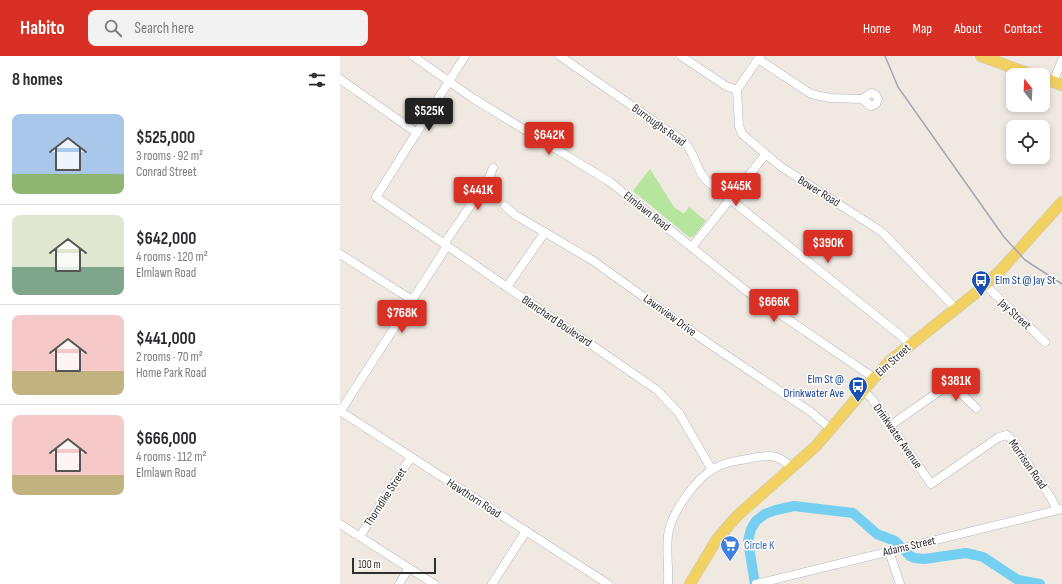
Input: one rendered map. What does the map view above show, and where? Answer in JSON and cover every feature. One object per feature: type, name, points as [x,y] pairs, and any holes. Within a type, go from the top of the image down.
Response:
[{"type":"main road","points":[[981,56],[1014,68]]},
{"type":"main road","name":"Elm Street","points":[[690,584],[708,553],[725,530],[747,507],[792,468],[831,430],[874,378],[910,344],[985,285],[1010,261],[1062,202]]},
{"type":"street","name":"Elmlawn Road","points":[[413,56],[448,81],[606,180],[782,317],[874,378]]},
{"type":"street","points":[[340,79],[417,133],[448,81],[465,56]]},
{"type":"street","name":"Burroughs Road","points":[[560,56],[681,140],[690,149],[696,165],[704,177],[910,344]]},
{"type":"street","points":[[681,56],[726,86],[737,90],[759,58],[811,94],[830,98],[862,99]]},
{"type":"street","points":[[1053,82],[1062,60]]},
{"type":"street","name":"Bower Road","points":[[737,90],[741,132],[745,138],[783,169],[882,232],[956,309]]},
{"type":"street","name":"Blanchard Boulevard","points":[[417,133],[376,197],[665,396],[679,413],[712,470]]},
{"type":"street","points":[[692,247],[765,155]]},
{"type":"street","points":[[340,411],[488,180],[493,168]]},
{"type":"street","name":"Lawnview Drive","points":[[505,206],[513,213],[592,260],[708,343],[811,412],[831,430]]},
{"type":"street","points":[[507,287],[545,232]]},
{"type":"street","points":[[340,254],[412,300]]},
{"type":"street","name":"Jay Street","points":[[985,285],[1045,342]]},
{"type":"street","points":[[891,425],[951,382],[976,408]]},
{"type":"street","name":"Drinkwater Avenue","points":[[863,390],[891,425],[931,484]]},
{"type":"street","name":"Hawthorn Road","points":[[340,411],[608,584]]},
{"type":"street","name":"Morrison Road","points":[[931,484],[999,437],[1007,435],[1060,510]]},
{"type":"street","points":[[669,582],[668,538],[672,520],[693,488],[712,470],[728,463],[770,455],[781,458],[792,468]]},
{"type":"street","name":"Thorndike Street","points":[[360,536],[411,457]]},
{"type":"street","name":"Adams Street","points":[[759,583],[1060,510]]},
{"type":"street","points":[[340,524],[434,584]]},
{"type":"street","points":[[492,584],[526,531]]},
{"type":"street","points":[[892,550],[900,584]]},
{"type":"street","points":[[399,584],[409,568]]},
{"type":"green space","points":[[650,169],[674,207],[684,214],[689,207],[706,221],[693,237],[689,237],[633,191]]},
{"type":"waterway","points":[[755,584],[748,541],[751,529],[756,521],[765,514],[794,506],[853,513],[877,534],[895,541],[910,556],[915,558],[924,559],[966,553],[983,557],[1018,580],[1040,584]]},
{"type":"railway","points":[[885,56],[898,87],[1004,237],[1025,260],[1062,284]]},
{"type":"place","name":"Elm St @ Jay St","points":[[981,297]]},
{"type":"place","name":"Elm St @ Drinkwater Ave","points":[[858,403]]},
{"type":"place","name":"Circle K","points":[[730,562]]}]
